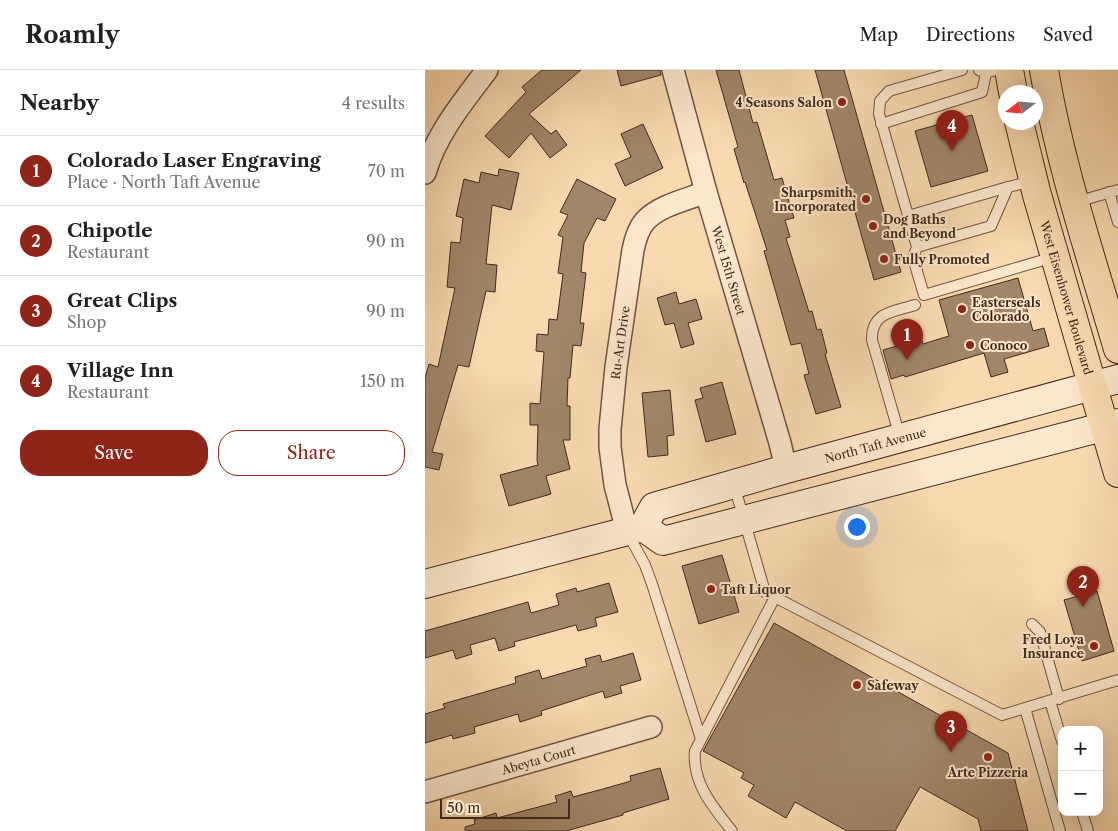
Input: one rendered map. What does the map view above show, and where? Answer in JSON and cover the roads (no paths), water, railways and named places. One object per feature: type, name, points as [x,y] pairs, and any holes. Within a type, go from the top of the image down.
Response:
[{"type":"highway","points":[[1044,70],[1051,113],[1118,349]]},
{"type":"highway","points":[[992,71],[1006,85]]},
{"type":"highway","name":"West Eisenhower Boulevard","points":[[1019,130],[1021,184],[1055,256],[1092,386],[1111,425],[1118,473]]},
{"type":"main road","name":"North Taft Avenue","points":[[635,529],[654,507],[1118,379]]},
{"type":"main road","points":[[425,584],[635,529],[663,541],[1111,425]]},
{"type":"street","points":[[425,173],[431,153],[441,135],[487,70]]},
{"type":"street","name":"West 15th Street","points":[[673,70],[705,192],[787,469]]},
{"type":"street","name":"Ru-Art Drive","points":[[635,529],[615,485],[610,447],[616,367],[633,250],[637,234],[644,222],[655,213],[670,205],[705,192]]},
{"type":"street","name":"Abeyta Court","points":[[425,792],[651,727]]},
{"type":"lane","points":[[962,70],[889,90],[880,101],[879,114],[881,124],[917,247],[913,258],[924,295],[1055,256]]},
{"type":"lane","points":[[881,124],[982,92],[992,71]]},
{"type":"lane","points":[[908,216],[1021,184]]},
{"type":"lane","points":[[917,247],[991,226],[1021,184]]},
{"type":"lane","points":[[1075,202],[1114,191],[1118,222]]},
{"type":"lane","points":[[900,438],[872,340],[872,332],[875,322],[880,316],[915,305]]},
{"type":"lane","points":[[734,484],[765,592],[1001,716],[1118,680]]},
{"type":"lane","points":[[635,529],[701,739]]},
{"type":"lane","points":[[732,831],[707,798],[697,778],[694,765],[695,751],[775,597]]},
{"type":"lane","points":[[1032,624],[1040,632],[1060,726]]},
{"type":"lane","points":[[1025,708],[1060,831]]},
{"type":"lane","points":[[1083,816],[1088,831]]},
{"type":"place","name":"4 Seasons Salon","points":[[842,102]]},
{"type":"place","name":"Village Inn","points":[[952,151]]},
{"type":"place","name":"Sharpsmith, Incorporated","points":[[866,199]]},
{"type":"place","name":"Dog Baths and Beyond","points":[[873,226]]},
{"type":"place","name":"Fully Promoted","points":[[884,259]]},
{"type":"place","name":"Easterseals Colorado","points":[[962,309]]},
{"type":"place","name":"Conoco","points":[[970,345]]},
{"type":"place","name":"Colorado Laser Engraving","points":[[907,360]]},
{"type":"place","name":"Taft Liquor","points":[[711,589]]},
{"type":"place","name":"Chipotle","points":[[1083,607]]},
{"type":"place","name":"Fred Loya Insurance","points":[[1094,646]]},
{"type":"place","name":"Safeway","points":[[857,685]]},
{"type":"place","name":"Great Clips","points":[[951,752]]},
{"type":"place","name":"Arte Pizzeria","points":[[988,757]]}]
